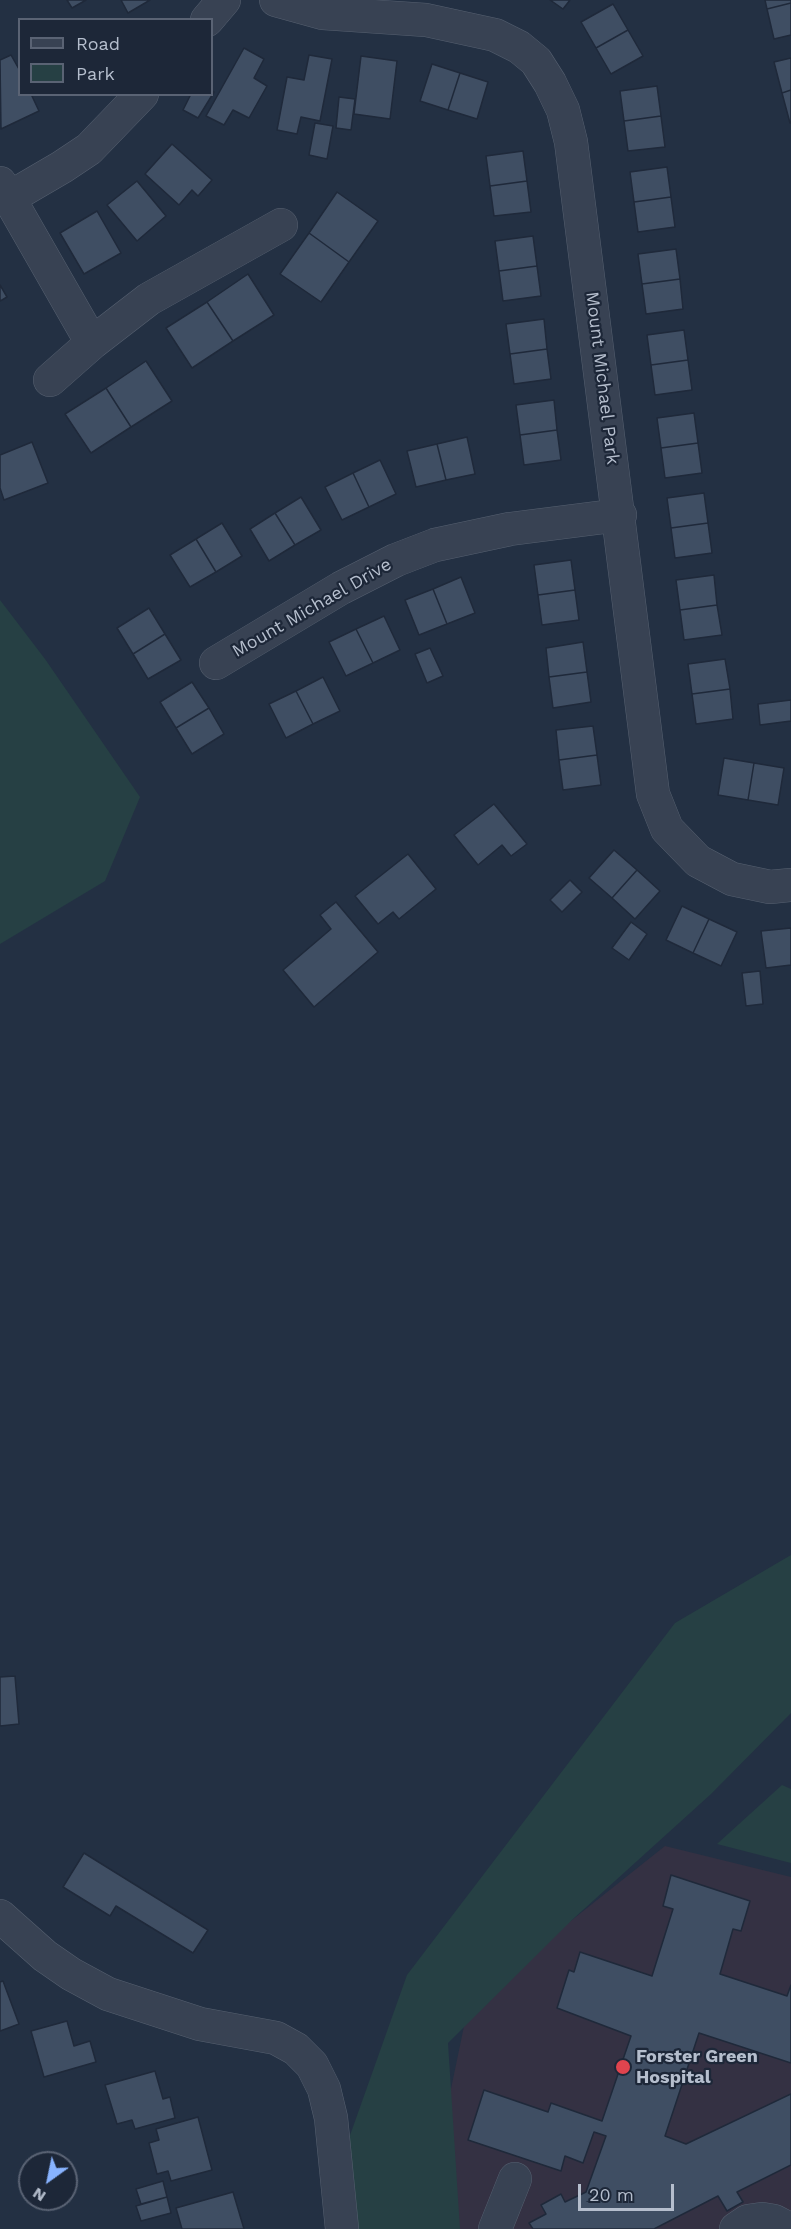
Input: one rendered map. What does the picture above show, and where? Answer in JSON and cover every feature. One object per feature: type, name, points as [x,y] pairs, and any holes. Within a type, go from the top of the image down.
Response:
[{"type":"street","points":[[209,18],[224,0]]},
{"type":"street","name":"Mount Michael Park","points":[[276,0],[324,13],[426,20],[466,27],[495,35],[519,47],[536,61],[563,110],[571,142],[620,515],[653,794],[667,829],[698,861],[732,879],[770,887],[791,885]]},
{"type":"street","points":[[92,343],[4,190],[89,150],[139,96]]},
{"type":"street","points":[[50,380],[92,343],[149,300],[280,225]]},
{"type":"street","name":"Mount Michael Drive","points":[[216,663],[342,588],[396,560],[435,545],[510,529],[620,515]]},
{"type":"street","points":[[0,1916],[45,1956],[71,1974],[108,1994],[200,2024],[276,2038],[296,2049],[312,2065],[324,2089],[331,2118],[342,2229]]},
{"type":"street","points":[[495,2229],[514,2179]]},
{"type":"street","points":[[736,2229],[748,2222],[762,2219],[774,2221],[789,2229]]},
{"type":"shaded area","name":"Forster Green Hospital","points":[[665,1846],[791,1877],[791,2229],[422,2229],[469,2002]]},
{"type":"green space","points":[[0,600],[45,659],[140,797],[105,881],[0,944]]},
{"type":"green space","points":[[791,1555],[791,1713],[711,1794],[573,1919],[448,2043],[460,2229],[354,2229],[348,2141],[407,1975],[675,1623]]},
{"type":"green space","points":[[782,1785],[791,1789],[791,1863],[717,1844]]},
{"type":"building","points":[[67,0],[86,0],[72,8]]},
{"type":"building","points":[[121,0],[150,0],[128,13]]},
{"type":"building","points":[[550,0],[570,0],[563,9]]},
{"type":"building","points":[[765,0],[791,0],[791,3],[767,9]]},
{"type":"building","points":[[791,3],[791,35],[774,39],[767,9]]},
{"type":"building","points":[[613,4],[628,30],[596,48],[581,22]]},
{"type":"building","points":[[628,30],[643,56],[611,74],[596,48]]},
{"type":"building","points":[[244,48],[264,59],[254,78],[267,86],[249,118],[233,110],[224,125],[206,116]]},
{"type":"building","points":[[11,55],[18,67],[18,96],[32,96],[39,111],[1,129],[0,60]]},
{"type":"building","points":[[309,55],[332,59],[320,121],[301,117],[297,134],[277,130],[287,77],[304,80]]},
{"type":"building","points":[[361,56],[397,61],[390,119],[354,114]]},
{"type":"building","points":[[791,58],[791,90],[782,93],[774,62]]},
{"type":"building","points":[[432,64],[460,73],[448,110],[420,101]]},
{"type":"building","points":[[460,73],[488,82],[477,119],[448,110]]},
{"type":"building","points":[[657,86],[661,116],[624,121],[620,91]]},
{"type":"building","points":[[791,90],[791,123],[790,123],[782,93]]},
{"type":"building","points":[[190,96],[212,96],[198,118],[183,110]]},
{"type":"building","points":[[339,97],[355,99],[351,130],[336,128]]},
{"type":"building","points":[[661,116],[665,147],[628,151],[624,121]]},
{"type":"building","points":[[315,123],[333,126],[327,159],[309,155]]},
{"type":"building","points":[[172,144],[212,180],[198,196],[192,190],[179,205],[145,174]]},
{"type":"building","points":[[523,151],[527,181],[490,186],[486,156]]},
{"type":"building","points":[[667,167],[671,197],[634,202],[630,172]]},
{"type":"building","points":[[137,181],[166,216],[137,241],[107,205]]},
{"type":"building","points":[[527,181],[531,212],[494,216],[490,186]]},
{"type":"building","points":[[337,192],[378,221],[349,262],[309,233]]},
{"type":"building","points":[[671,197],[675,227],[638,232],[634,202]]},
{"type":"building","points":[[97,211],[121,253],[84,274],[60,233]]},
{"type":"building","points":[[309,233],[349,262],[321,302],[280,274]]},
{"type":"building","points":[[533,236],[537,266],[499,271],[495,241]]},
{"type":"building","points":[[676,249],[680,279],[642,284],[638,254]]},
{"type":"building","points":[[537,266],[541,296],[503,301],[499,271]]},
{"type":"building","points":[[248,274],[274,315],[233,341],[207,302]]},
{"type":"building","points":[[680,279],[683,309],[646,314],[642,284]]},
{"type":"building","points":[[0,285],[7,297],[0,301]]},
{"type":"building","points":[[207,302],[233,341],[192,368],[166,328]]},
{"type":"building","points":[[544,319],[547,349],[510,354],[506,324]]},
{"type":"building","points":[[684,330],[688,360],[651,365],[647,335]]},
{"type":"building","points":[[547,349],[551,379],[514,384],[510,354]]},
{"type":"building","points":[[688,360],[692,390],[655,395],[651,365]]},
{"type":"building","points":[[146,361],[172,401],[131,427],[106,388]]},
{"type":"building","points":[[106,388],[131,427],[91,453],[65,414]]},
{"type":"building","points":[[554,400],[557,430],[520,435],[516,405]]},
{"type":"building","points":[[694,413],[698,443],[661,448],[657,418]]},
{"type":"building","points":[[557,430],[561,460],[524,465],[520,435]]},
{"type":"building","points":[[467,437],[475,474],[446,480],[437,444]]},
{"type":"building","points":[[32,442],[48,483],[4,500],[0,488],[0,455]]},
{"type":"building","points":[[698,443],[702,473],[665,478],[661,448]]},
{"type":"building","points":[[437,444],[446,480],[416,487],[407,451]]},
{"type":"building","points":[[380,460],[396,494],[369,507],[353,473]]},
{"type":"building","points":[[353,473],[369,507],[342,520],[325,487]]},
{"type":"building","points":[[704,493],[708,523],[671,528],[667,498]]},
{"type":"building","points":[[301,497],[321,530],[295,545],[275,513]]},
{"type":"building","points":[[275,513],[295,545],[269,561],[250,529]]},
{"type":"building","points":[[222,523],[242,556],[216,572],[196,539]]},
{"type":"building","points":[[708,523],[712,553],[675,558],[671,528]]},
{"type":"building","points":[[196,539],[216,572],[190,587],[170,555]]},
{"type":"building","points":[[571,560],[575,590],[538,595],[534,565]]},
{"type":"building","points":[[714,575],[717,605],[680,610],[676,580]]},
{"type":"building","points":[[461,577],[475,613],[447,624],[433,589]]},
{"type":"building","points":[[433,589],[447,624],[419,635],[405,600]]},
{"type":"building","points":[[575,590],[579,620],[542,625],[538,595]]},
{"type":"building","points":[[717,605],[722,635],[684,640],[680,610]]},
{"type":"building","points":[[149,608],[165,634],[133,654],[117,628]]},
{"type":"building","points":[[384,616],[400,650],[373,663],[356,629]]},
{"type":"building","points":[[356,629],[373,663],[346,676],[329,642]]},
{"type":"building","points":[[165,634],[181,660],[148,679],[133,654]]},
{"type":"building","points":[[583,642],[587,672],[549,677],[546,648]]},
{"type":"building","points":[[430,648],[443,676],[427,683],[415,654]]},
{"type":"building","points":[[725,659],[730,689],[692,694],[688,664]]},
{"type":"building","points":[[587,672],[591,702],[553,708],[549,677]]},
{"type":"building","points":[[323,677],[340,711],[313,724],[296,691]]},
{"type":"building","points":[[192,682],[209,708],[176,728],[160,702]]},
{"type":"building","points":[[730,689],[733,719],[696,724],[692,694]]},
{"type":"building","points":[[296,691],[313,724],[286,738],[269,704]]},
{"type":"building","points":[[791,700],[791,721],[760,725],[758,704]]},
{"type":"building","points":[[209,708],[224,734],[192,754],[176,728]]},
{"type":"building","points":[[593,726],[597,755],[559,760],[556,730]]},
{"type":"building","points":[[597,755],[601,785],[563,790],[559,760]]},
{"type":"building","points":[[724,758],[754,763],[748,800],[718,795]]},
{"type":"building","points":[[754,763],[784,768],[778,805],[748,800]]},
{"type":"building","points":[[494,804],[527,844],[511,856],[502,845],[478,865],[454,835]]},
{"type":"building","points":[[614,850],[637,870],[612,898],[589,878]]},
{"type":"building","points":[[408,854],[436,889],[399,919],[393,912],[378,924],[355,896]]},
{"type":"building","points":[[637,870],[660,891],[635,919],[612,898]]},
{"type":"building","points":[[570,880],[582,892],[562,912],[550,900]]},
{"type":"building","points":[[336,902],[378,952],[314,1007],[283,970],[331,929],[320,915]]},
{"type":"building","points":[[682,906],[709,919],[693,953],[666,940]]},
{"type":"building","points":[[709,919],[737,932],[721,966],[693,953]]},
{"type":"building","points":[[631,922],[647,934],[629,960],[612,948]]},
{"type":"building","points":[[791,928],[791,965],[766,968],[761,931]]},
{"type":"building","points":[[760,971],[763,1004],[746,1006],[742,973]]},
{"type":"building","points":[[15,1676],[19,1724],[0,1726],[0,1677]]},
{"type":"building","points":[[84,1853],[208,1930],[193,1953],[116,1906],[110,1916],[63,1887]]},
{"type":"building","points":[[671,1875],[750,1901],[741,1931],[733,1929],[720,1974],[787,1996],[791,1985],[791,2063],[699,2033],[665,2136],[686,2144],[791,2094],[791,2165],[737,2192],[743,2202],[727,2211],[718,2196],[654,2229],[533,2229],[529,2223],[546,2214],[541,2205],[561,2194],[565,2202],[586,2192],[606,2136],[594,2132],[583,2163],[565,2156],[561,2171],[468,2140],[484,2090],[548,2112],[551,2103],[602,2121],[631,2036],[557,2008],[569,1970],[574,1972],[580,1952],[652,1976],[673,1909],[663,1906]]},
{"type":"building","points":[[3,1981],[19,2024],[0,2031],[0,1982]]},
{"type":"building","points":[[67,2021],[74,2046],[90,2041],[96,2062],[44,2077],[31,2031]]},
{"type":"building","points":[[155,2071],[163,2099],[170,2097],[175,2118],[135,2129],[132,2120],[117,2124],[105,2085]]},
{"type":"building","points":[[198,2117],[212,2170],[171,2181],[168,2171],[157,2174],[149,2143],[159,2140],[156,2129]]},
{"type":"building","points":[[163,2181],[167,2197],[141,2204],[136,2189]]},
{"type":"building","points":[[233,2192],[244,2229],[182,2229],[176,2208]]},
{"type":"building","points":[[167,2197],[171,2213],[141,2221],[136,2206]]},
{"type":"place","name":"Forster Green Hospital","points":[[623,2067]]}]
